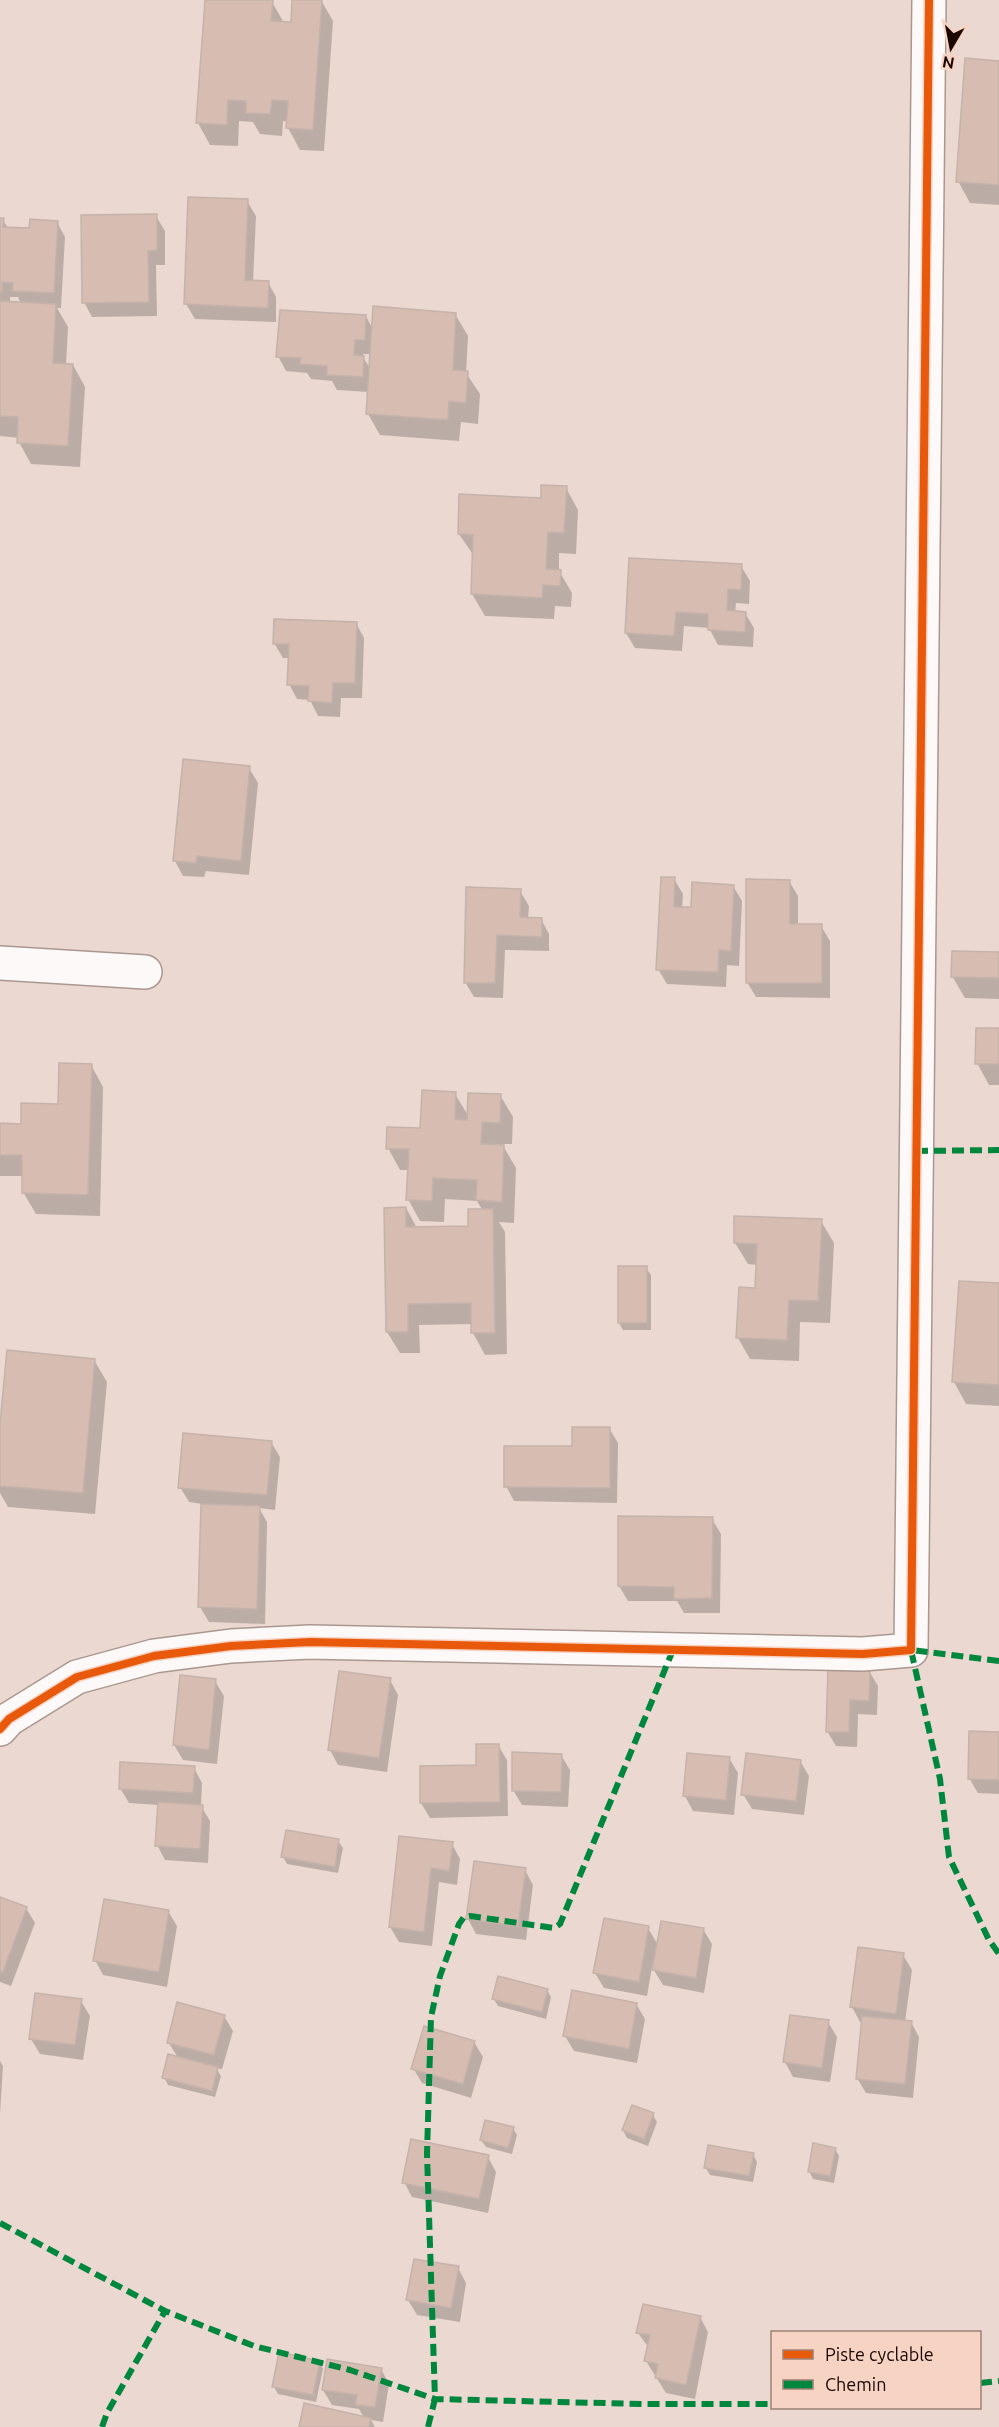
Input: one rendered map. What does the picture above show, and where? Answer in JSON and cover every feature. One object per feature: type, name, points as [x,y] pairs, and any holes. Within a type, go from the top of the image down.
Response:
[{"type":"street","points":[[0,1729],[9,1719],[77,1677],[154,1656],[231,1646],[310,1642],[862,1654],[911,1650],[928,0]]},
{"type":"street","points":[[0,963],[146,972]]},
{"type":"building","points":[[205,0],[273,0],[271,21],[291,22],[292,0],[322,0],[313,130],[286,128],[288,101],[272,100],[270,114],[246,113],[246,101],[228,100],[227,125],[196,123]]},
{"type":"building","points":[[965,58],[999,61],[999,185],[956,182]]},
{"type":"building","points":[[188,197],[248,199],[245,280],[269,281],[268,308],[184,304]]},
{"type":"building","points":[[157,214],[157,250],[148,251],[149,302],[82,303],[81,215]]},
{"type":"building","points":[[0,218],[4,218],[3,227],[29,228],[30,219],[58,221],[54,293],[12,291],[13,283],[2,282],[2,292],[0,292]]},
{"type":"building","points":[[0,301],[56,304],[53,363],[73,364],[68,446],[17,443],[18,417],[0,416]]},
{"type":"building","points":[[373,306],[456,313],[453,370],[468,371],[466,403],[449,401],[448,420],[366,414]]},
{"type":"building","points":[[280,310],[366,315],[365,340],[355,340],[354,355],[364,356],[363,377],[327,375],[327,366],[300,364],[301,358],[276,357]]},
{"type":"building","points":[[541,485],[567,486],[564,533],[548,532],[546,569],[561,570],[560,586],[543,585],[542,598],[471,594],[473,535],[458,534],[459,494],[541,498]]},
{"type":"building","points":[[629,558],[742,564],[741,590],[728,589],[727,610],[746,612],[745,632],[708,630],[708,614],[676,612],[674,636],[625,633]]},
{"type":"building","points":[[274,619],[357,622],[355,683],[333,683],[332,703],[308,701],[309,686],[287,685],[289,644],[273,644]]},
{"type":"building","points":[[183,759],[250,766],[241,861],[197,856],[196,863],[173,861]]},
{"type":"building","points":[[661,877],[675,877],[674,907],[691,907],[692,882],[734,885],[731,951],[719,950],[718,972],[656,970]]},
{"type":"building","points":[[746,879],[790,880],[790,924],[822,924],[822,983],[746,983]]},
{"type":"building","points":[[466,887],[521,889],[520,917],[542,918],[542,937],[497,935],[495,983],[464,983]]},
{"type":"building","points":[[952,951],[999,952],[999,978],[951,977]]},
{"type":"building","points":[[976,1028],[999,1028],[999,1064],[975,1064]]},
{"type":"building","points":[[59,1063],[92,1064],[88,1195],[22,1193],[22,1155],[0,1155],[0,1123],[21,1124],[21,1103],[58,1104]]},
{"type":"building","points":[[422,1090],[456,1092],[455,1119],[467,1120],[468,1093],[501,1094],[500,1123],[482,1122],[481,1144],[504,1145],[502,1202],[476,1200],[477,1180],[433,1178],[432,1201],[406,1200],[409,1149],[386,1149],[387,1127],[420,1128]]},
{"type":"building","points":[[406,1207],[406,1227],[468,1226],[468,1209],[493,1209],[495,1333],[471,1333],[471,1303],[408,1304],[408,1332],[386,1332],[384,1208]]},
{"type":"building","points":[[734,1216],[822,1219],[818,1301],[789,1300],[787,1340],[736,1338],[739,1287],[755,1288],[757,1244],[734,1243]]},
{"type":"building","points":[[618,1266],[647,1266],[647,1323],[618,1323]]},
{"type":"building","points":[[959,1281],[999,1283],[999,1385],[952,1382]]},
{"type":"building","points":[[7,1350],[95,1359],[83,1493],[0,1486],[0,1423]]},
{"type":"building","points":[[572,1427],[610,1427],[610,1488],[504,1487],[504,1446],[572,1446]]},
{"type":"building","points":[[183,1433],[272,1441],[267,1495],[178,1488]]},
{"type":"building","points":[[201,1504],[260,1506],[257,1609],[198,1607]]},
{"type":"building","points":[[618,1516],[713,1517],[712,1598],[674,1599],[674,1587],[618,1586]]},
{"type":"building","points":[[828,1668],[870,1670],[869,1701],[850,1700],[849,1732],[826,1732]]},
{"type":"building","points":[[339,1671],[391,1678],[379,1758],[328,1750]]},
{"type":"building","points":[[180,1675],[216,1679],[209,1750],[173,1745]]},
{"type":"building","points":[[969,1731],[999,1732],[999,1780],[968,1779]]},
{"type":"building","points":[[476,1744],[499,1744],[500,1802],[420,1803],[420,1766],[476,1765]]},
{"type":"building","points":[[512,1752],[562,1754],[561,1792],[512,1791]]},
{"type":"building","points":[[687,1753],[730,1757],[726,1800],[683,1796]]},
{"type":"building","points":[[746,1753],[801,1760],[796,1801],[741,1795]]},
{"type":"building","points":[[120,1762],[195,1766],[193,1793],[119,1789]]},
{"type":"building","points":[[158,1802],[203,1805],[200,1849],[155,1846]]},
{"type":"building","points":[[286,1830],[339,1839],[335,1867],[281,1857]]},
{"type":"building","points":[[399,1836],[453,1842],[449,1871],[431,1868],[424,1932],[389,1927]]},
{"type":"building","points":[[474,1861],[526,1868],[518,1926],[466,1919]]},
{"type":"building","points":[[0,1897],[27,1907],[3,1972],[0,1971]]},
{"type":"building","points":[[104,1899],[169,1910],[159,1972],[93,1961]]},
{"type":"building","points":[[604,1918],[649,1926],[639,1982],[593,1973]]},
{"type":"building","points":[[661,1921],[704,1928],[696,1978],[652,1970]]},
{"type":"building","points":[[858,1947],[904,1953],[896,2014],[850,2007]]},
{"type":"building","points":[[498,1976],[548,1989],[542,2012],[492,1999]]},
{"type":"building","points":[[572,1990],[637,2003],[629,2049],[563,2036]]},
{"type":"building","points":[[35,1993],[82,1999],[75,2045],[29,2039]]},
{"type":"building","points":[[177,2002],[225,2015],[214,2055],[167,2043]]},
{"type":"building","points":[[790,2015],[829,2020],[822,2068],[783,2062]]},
{"type":"building","points":[[862,2016],[912,2021],[905,2084],[856,2079]]},
{"type":"building","points":[[424,2026],[475,2041],[463,2084],[411,2069]]},
{"type":"building","points":[[168,2054],[218,2067],[212,2091],[162,2078]]},
{"type":"building","points":[[632,2105],[654,2113],[644,2139],[622,2130]]},
{"type":"building","points":[[485,2120],[514,2127],[508,2148],[480,2140]]},
{"type":"building","points":[[411,2139],[489,2155],[479,2199],[402,2183]]},
{"type":"building","points":[[813,2143],[836,2148],[830,2176],[808,2172]]},
{"type":"building","points":[[708,2145],[754,2153],[749,2176],[704,2168]]},
{"type":"building","points":[[414,2259],[459,2266],[451,2308],[406,2300]]},
{"type":"building","points":[[643,2304],[701,2316],[686,2385],[655,2378],[658,2364],[644,2361],[650,2335],[636,2333]]},
{"type":"building","points":[[279,2352],[320,2361],[313,2395],[272,2387]]},
{"type":"building","points":[[327,2359],[382,2368],[375,2407],[355,2405],[357,2395],[322,2390]]},
{"type":"building","points":[[304,2403],[371,2418],[369,2427],[299,2427]]},
{"type":"marked path","points":[[916,1151],[999,1150]]},
{"type":"marked path","points":[[428,2427],[435,2399],[427,2154],[431,2017],[440,1976],[459,1924],[464,1917],[554,1928],[560,1924],[673,1650]]},
{"type":"marked path","points":[[999,1661],[911,1650],[940,1779],[949,1857],[989,1940],[999,1954]]},
{"type":"marked path","points":[[0,2223],[165,2311],[254,2346],[350,2370],[435,2399],[642,2404],[771,2404]]},
{"type":"marked path","points":[[102,2427],[107,2413],[165,2311]]},
{"type":"marked path","points":[[981,2383],[999,2381]]},
{"type":"cycle path","points":[[0,1729],[9,1719],[77,1677],[154,1656],[231,1646],[310,1642],[863,1654],[911,1650],[929,0]]}]
